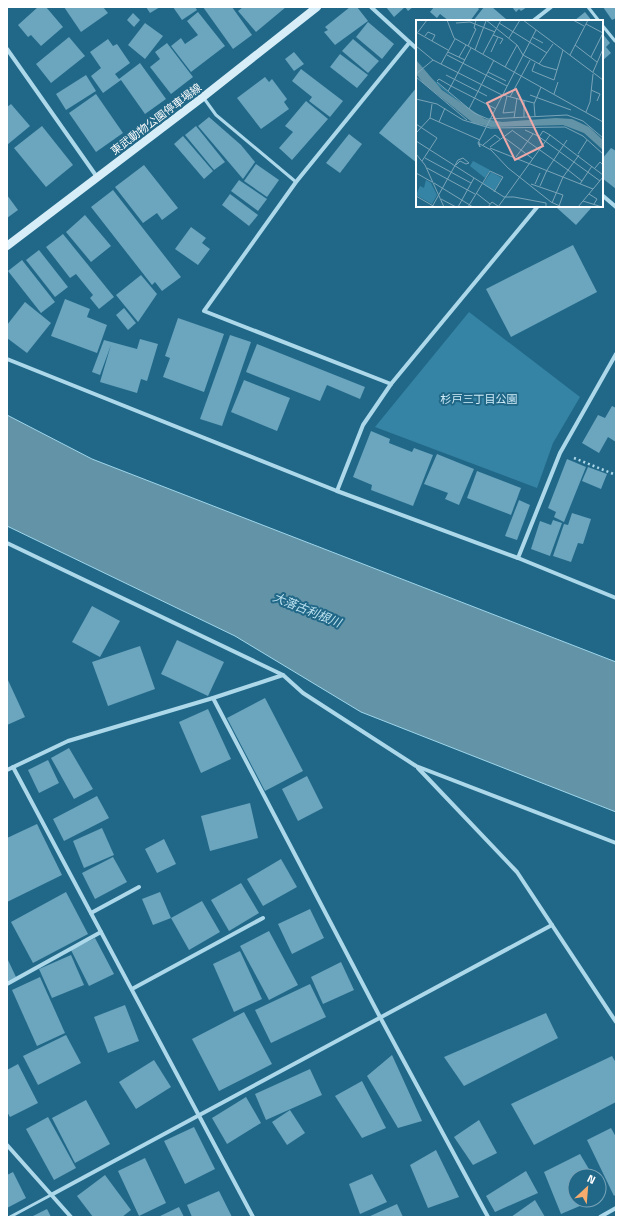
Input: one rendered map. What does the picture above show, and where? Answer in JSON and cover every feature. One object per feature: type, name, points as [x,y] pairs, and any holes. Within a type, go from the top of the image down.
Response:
[{"type":"main road","name":"東武動物公園停車場線","points":[[7,246],[203,97],[317,7]]},
{"type":"street","points":[[371,7],[416,48]]},
{"type":"street","points":[[534,20],[551,7]]},
{"type":"street","points":[[391,384],[204,311],[296,182],[409,43]]},
{"type":"street","points":[[7,49],[97,177]]},
{"type":"street","points":[[603,196],[616,208]]},
{"type":"street","points":[[337,491],[363,425],[391,384],[537,207]]},
{"type":"street","points":[[518,558],[560,453],[616,354]]},
{"type":"street","points":[[7,359],[337,491],[518,558],[616,598]]},
{"type":"street","points":[[7,543],[283,674],[303,693],[416,766],[616,844]]},
{"type":"street","points":[[7,770],[68,741],[213,698],[283,674]]},
{"type":"street","points":[[213,698],[380,1017],[488,1217]]},
{"type":"street","points":[[416,766],[517,872],[616,1022]]},
{"type":"street","points":[[13,767],[253,1217]]},
{"type":"street","points":[[91,913],[139,887]]},
{"type":"street","points":[[132,989],[264,918]]},
{"type":"street","points":[[51,1195],[552,924]]},
{"type":"street","points":[[7,984],[102,932]]},
{"type":"street","points":[[7,1145],[71,1217]]},
{"type":"street","points":[[600,1217],[616,1208]]},
{"type":"lane","points":[[588,7],[598,20]]},
{"type":"lane","points":[[603,26],[615,41]]},
{"type":"lane","points":[[203,97],[216,115],[296,182]]},
{"type":"lane","points":[[10,1217],[51,1195]]},
{"type":"path","points":[[560,453],[616,475]]},
{"type":"green space","name":"杉戸三丁目公園","points":[[469,312],[580,397],[553,443],[537,488],[375,427]]},
{"type":"water","name":"大落古利根川","points":[[7,415],[92,459],[616,662],[616,812],[361,712],[235,636],[7,526]]},
{"type":"building","points":[[38,7],[46,7],[63,27],[41,46],[31,35],[28,37],[18,25]]},
{"type":"building","points":[[64,7],[103,7],[108,13],[81,32]]},
{"type":"building","points":[[146,7],[160,7],[150,13]]},
{"type":"building","points":[[173,7],[195,7],[197,10],[182,20]]},
{"type":"building","points":[[203,7],[232,7],[252,35],[233,49]]},
{"type":"building","points":[[243,7],[286,7],[256,32],[238,11]]},
{"type":"building","points":[[350,7],[357,7],[368,21],[335,45],[324,32],[328,30],[325,27]]},
{"type":"building","points":[[386,7],[405,7],[394,17]]},
{"type":"building","points":[[405,7],[413,7],[408,11]]},
{"type":"building","points":[[434,7],[477,7],[479,9],[471,20],[448,20],[440,14],[437,18],[430,12]]},
{"type":"building","points":[[484,7],[492,7],[506,19],[505,20],[474,20]]},
{"type":"building","points":[[512,7],[527,7],[521,11],[519,9],[516,12]]},
{"type":"building","points":[[603,7],[616,7],[616,18],[612,20]]},
{"type":"building","points":[[198,12],[225,46],[191,72],[171,46],[181,38],[185,44],[198,35],[187,21]]},
{"type":"building","points":[[585,12],[591,20],[575,20]]},
{"type":"building","points":[[133,13],[140,20],[134,27],[127,20]]},
{"type":"building","points":[[368,22],[394,44],[382,59],[356,37]]},
{"type":"building","points":[[145,23],[163,36],[145,59],[128,45]]},
{"type":"building","points":[[603,34],[610,43],[606,47],[611,53],[603,60]]},
{"type":"building","points":[[69,37],[85,56],[51,83],[36,64]]},
{"type":"building","points":[[108,39],[113,46],[117,44],[130,63],[115,74],[119,79],[140,63],[166,99],[145,114],[121,80],[103,93],[91,76],[101,68],[90,52]]},
{"type":"building","points":[[353,39],[379,61],[368,73],[342,51]]},
{"type":"building","points":[[167,43],[193,77],[171,94],[150,67],[160,59],[155,52]]},
{"type":"building","points":[[294,52],[304,64],[294,71],[285,59]]},
{"type":"building","points":[[340,54],[368,75],[357,88],[330,67]]},
{"type":"building","points":[[301,69],[343,101],[330,117],[309,101],[312,97],[292,81]]},
{"type":"building","points":[[86,75],[96,91],[66,110],[56,94]]},
{"type":"building","points":[[265,77],[269,82],[272,79],[287,99],[284,102],[289,109],[261,129],[237,98]]},
{"type":"building","points":[[416,88],[416,162],[379,133]]},
{"type":"building","points":[[96,94],[123,133],[96,152],[69,113]]},
{"type":"building","points":[[306,101],[328,119],[292,160],[279,148],[293,132],[285,126]]},
{"type":"building","points":[[11,104],[30,126],[7,145],[7,107]]},
{"type":"building","points":[[209,117],[241,145],[255,162],[243,179],[198,126]]},
{"type":"building","points":[[42,126],[73,165],[46,187],[14,148]]},
{"type":"building","points":[[196,126],[225,162],[214,170],[185,135]]},
{"type":"building","points":[[349,134],[362,144],[340,173],[326,163]]},
{"type":"building","points":[[183,136],[213,171],[204,179],[174,144]]},
{"type":"building","points":[[611,148],[616,151],[616,189],[603,179],[603,158]]},
{"type":"building","points":[[256,164],[279,180],[267,197],[244,181]]},
{"type":"building","points":[[144,165],[178,208],[162,220],[157,213],[143,223],[115,187]]},
{"type":"building","points":[[239,180],[267,199],[258,211],[231,191]]},
{"type":"building","points":[[113,190],[181,277],[162,291],[155,282],[152,285],[91,207]]},
{"type":"building","points":[[230,194],[258,215],[249,226],[222,205]]},
{"type":"building","points":[[7,195],[18,210],[7,218]]},
{"type":"building","points":[[558,207],[592,207],[576,225],[557,208]]},
{"type":"building","points":[[85,215],[111,246],[91,262],[66,232]]},
{"type":"building","points":[[191,227],[206,238],[202,243],[210,249],[198,265],[175,249]]},
{"type":"building","points":[[63,234],[114,297],[99,309],[90,298],[93,295],[76,274],[70,278],[46,247]]},
{"type":"building","points":[[573,245],[597,292],[511,337],[486,289]]},
{"type":"building","points":[[39,250],[68,287],[55,297],[26,260]]},
{"type":"building","points":[[22,260],[55,302],[41,313],[8,271]]},
{"type":"building","points":[[141,275],[157,294],[138,322],[116,295]]},
{"type":"building","points":[[65,299],[90,309],[87,317],[107,325],[97,353],[51,336]]},
{"type":"building","points":[[25,302],[51,323],[27,353],[7,338],[7,325]]},
{"type":"building","points":[[124,308],[136,323],[128,330],[116,315]]},
{"type":"building","points":[[178,318],[224,334],[204,392],[163,377],[170,358],[165,356]]},
{"type":"building","points":[[230,335],[251,342],[222,426],[200,419]]},
{"type":"building","points":[[140,339],[158,344],[147,381],[141,379],[137,393],[100,382],[111,345],[100,375],[92,372],[104,340],[137,349]]},
{"type":"building","points":[[257,344],[365,387],[360,399],[327,385],[320,401],[246,372]]},
{"type":"building","points":[[244,380],[290,398],[277,431],[231,412]]},
{"type":"building","points":[[612,406],[616,408],[616,442],[608,437],[599,453],[582,443],[598,415],[605,418]]},
{"type":"building","points":[[371,431],[390,439],[389,443],[412,452],[414,448],[433,455],[413,506],[371,490],[372,485],[353,477]]},
{"type":"building","points":[[437,454],[474,469],[459,505],[445,499],[448,493],[424,484]]},
{"type":"building","points":[[567,459],[586,467],[564,522],[554,517],[556,512],[548,508]]},
{"type":"building","points":[[588,467],[607,474],[601,489],[582,481]]},
{"type":"building","points":[[477,471],[521,488],[511,515],[467,498]]},
{"type":"building","points":[[519,500],[530,505],[517,540],[505,536]]},
{"type":"building","points":[[572,513],[591,519],[583,544],[578,543],[571,562],[553,556],[564,524],[568,525]]},
{"type":"building","points":[[553,520],[562,523],[550,556],[531,549],[540,521],[551,525]]},
{"type":"building","points":[[92,606],[120,621],[100,657],[72,642]]},
{"type":"building","points":[[177,640],[224,662],[208,696],[161,674]]},
{"type":"building","points":[[140,646],[155,689],[108,706],[92,662]]},
{"type":"building","points":[[7,678],[25,717],[7,725]]},
{"type":"building","points":[[265,698],[303,771],[265,791],[227,718]]},
{"type":"building","points":[[208,709],[231,759],[201,773],[179,722]]},
{"type":"building","points":[[69,748],[93,789],[74,799],[51,758]]},
{"type":"building","points":[[48,760],[59,783],[39,793],[28,770]]},
{"type":"building","points":[[307,776],[323,808],[298,821],[282,789]]},
{"type":"building","points":[[97,796],[109,818],[64,841],[53,819]]},
{"type":"building","points":[[250,803],[258,838],[210,851],[201,816]]},
{"type":"building","points":[[37,824],[62,875],[7,902],[7,838]]},
{"type":"building","points":[[102,828],[114,855],[84,868],[73,841]]},
{"type":"building","points":[[164,839],[176,864],[157,873],[145,849]]},
{"type":"building","points":[[113,857],[127,882],[95,899],[82,873]]},
{"type":"building","points":[[281,859],[297,887],[263,906],[247,879]]},
{"type":"building","points":[[241,883],[259,913],[229,931],[211,900]]},
{"type":"building","points":[[66,892],[88,934],[33,963],[11,922]]},
{"type":"building","points":[[160,892],[171,918],[153,925],[142,899]]},
{"type":"building","points":[[202,901],[220,932],[189,950],[171,918]]},
{"type":"building","points":[[310,909],[324,938],[292,954],[278,924]]},
{"type":"building","points":[[269,931],[298,985],[269,1000],[240,946]]},
{"type":"building","points":[[95,938],[114,974],[89,986],[71,950]]},
{"type":"building","points":[[240,951],[262,999],[234,1012],[213,964]]},
{"type":"building","points":[[71,955],[84,985],[52,998],[39,969]]},
{"type":"building","points":[[7,958],[16,977],[7,982]]},
{"type":"building","points":[[341,962],[354,990],[323,1004],[311,977]]},
{"type":"building","points":[[40,977],[65,1033],[37,1046],[12,990]]},
{"type":"building","points":[[310,984],[326,1017],[271,1043],[255,1010]]},
{"type":"building","points":[[125,1005],[139,1041],[108,1053],[94,1017]]},
{"type":"building","points":[[244,1012],[272,1064],[219,1091],[192,1039]]},
{"type":"building","points":[[546,1013],[558,1038],[464,1086],[444,1057]]},
{"type":"building","points":[[66,1035],[81,1063],[38,1085],[23,1056]]},
{"type":"building","points":[[392,1055],[422,1121],[398,1128],[367,1076]]},
{"type":"building","points":[[612,1056],[616,1063],[616,1102],[534,1145],[511,1104]]},
{"type":"building","points":[[154,1060],[171,1087],[136,1109],[119,1082]]},
{"type":"building","points":[[18,1064],[38,1103],[10,1117],[7,1112],[7,1070]]},
{"type":"building","points":[[310,1069],[322,1095],[266,1120],[255,1094]]},
{"type":"building","points":[[362,1081],[386,1128],[362,1138],[335,1096]]},
{"type":"building","points":[[246,1097],[261,1123],[227,1144],[212,1118]]},
{"type":"building","points":[[86,1100],[110,1144],[75,1163],[52,1118]]},
{"type":"building","points":[[290,1110],[305,1133],[287,1145],[272,1122]]},
{"type":"building","points":[[48,1117],[76,1168],[54,1180],[26,1129]]},
{"type":"building","points":[[479,1120],[497,1153],[473,1165],[454,1137]]},
{"type":"building","points":[[194,1127],[215,1169],[185,1184],[164,1141]]},
{"type":"building","points":[[611,1128],[616,1137],[616,1194],[614,1196],[607,1181],[607,1168],[600,1168],[587,1140]]},
{"type":"building","points":[[436,1150],[459,1197],[428,1208],[410,1165]]},
{"type":"building","points":[[580,1154],[588,1168],[567,1168],[567,1208],[575,1208],[561,1214],[544,1172]]},
{"type":"building","points":[[145,1158],[166,1203],[139,1216],[118,1171]]},
{"type":"building","points":[[526,1171],[538,1193],[495,1212],[486,1196]]},
{"type":"building","points":[[13,1172],[26,1198],[7,1208],[7,1175]]},
{"type":"building","points":[[372,1174],[387,1202],[360,1214],[349,1184]]},
{"type":"building","points":[[105,1175],[131,1210],[122,1217],[93,1217],[77,1196]]},
{"type":"building","points":[[219,1191],[232,1217],[192,1217],[187,1205]]},
{"type":"building","points":[[535,1200],[545,1217],[511,1217]]},
{"type":"building","points":[[397,1204],[403,1217],[368,1217]]},
{"type":"building","points":[[179,1207],[184,1217],[158,1217]]},
{"type":"building","points":[[47,1209],[51,1217],[31,1217]]}]
